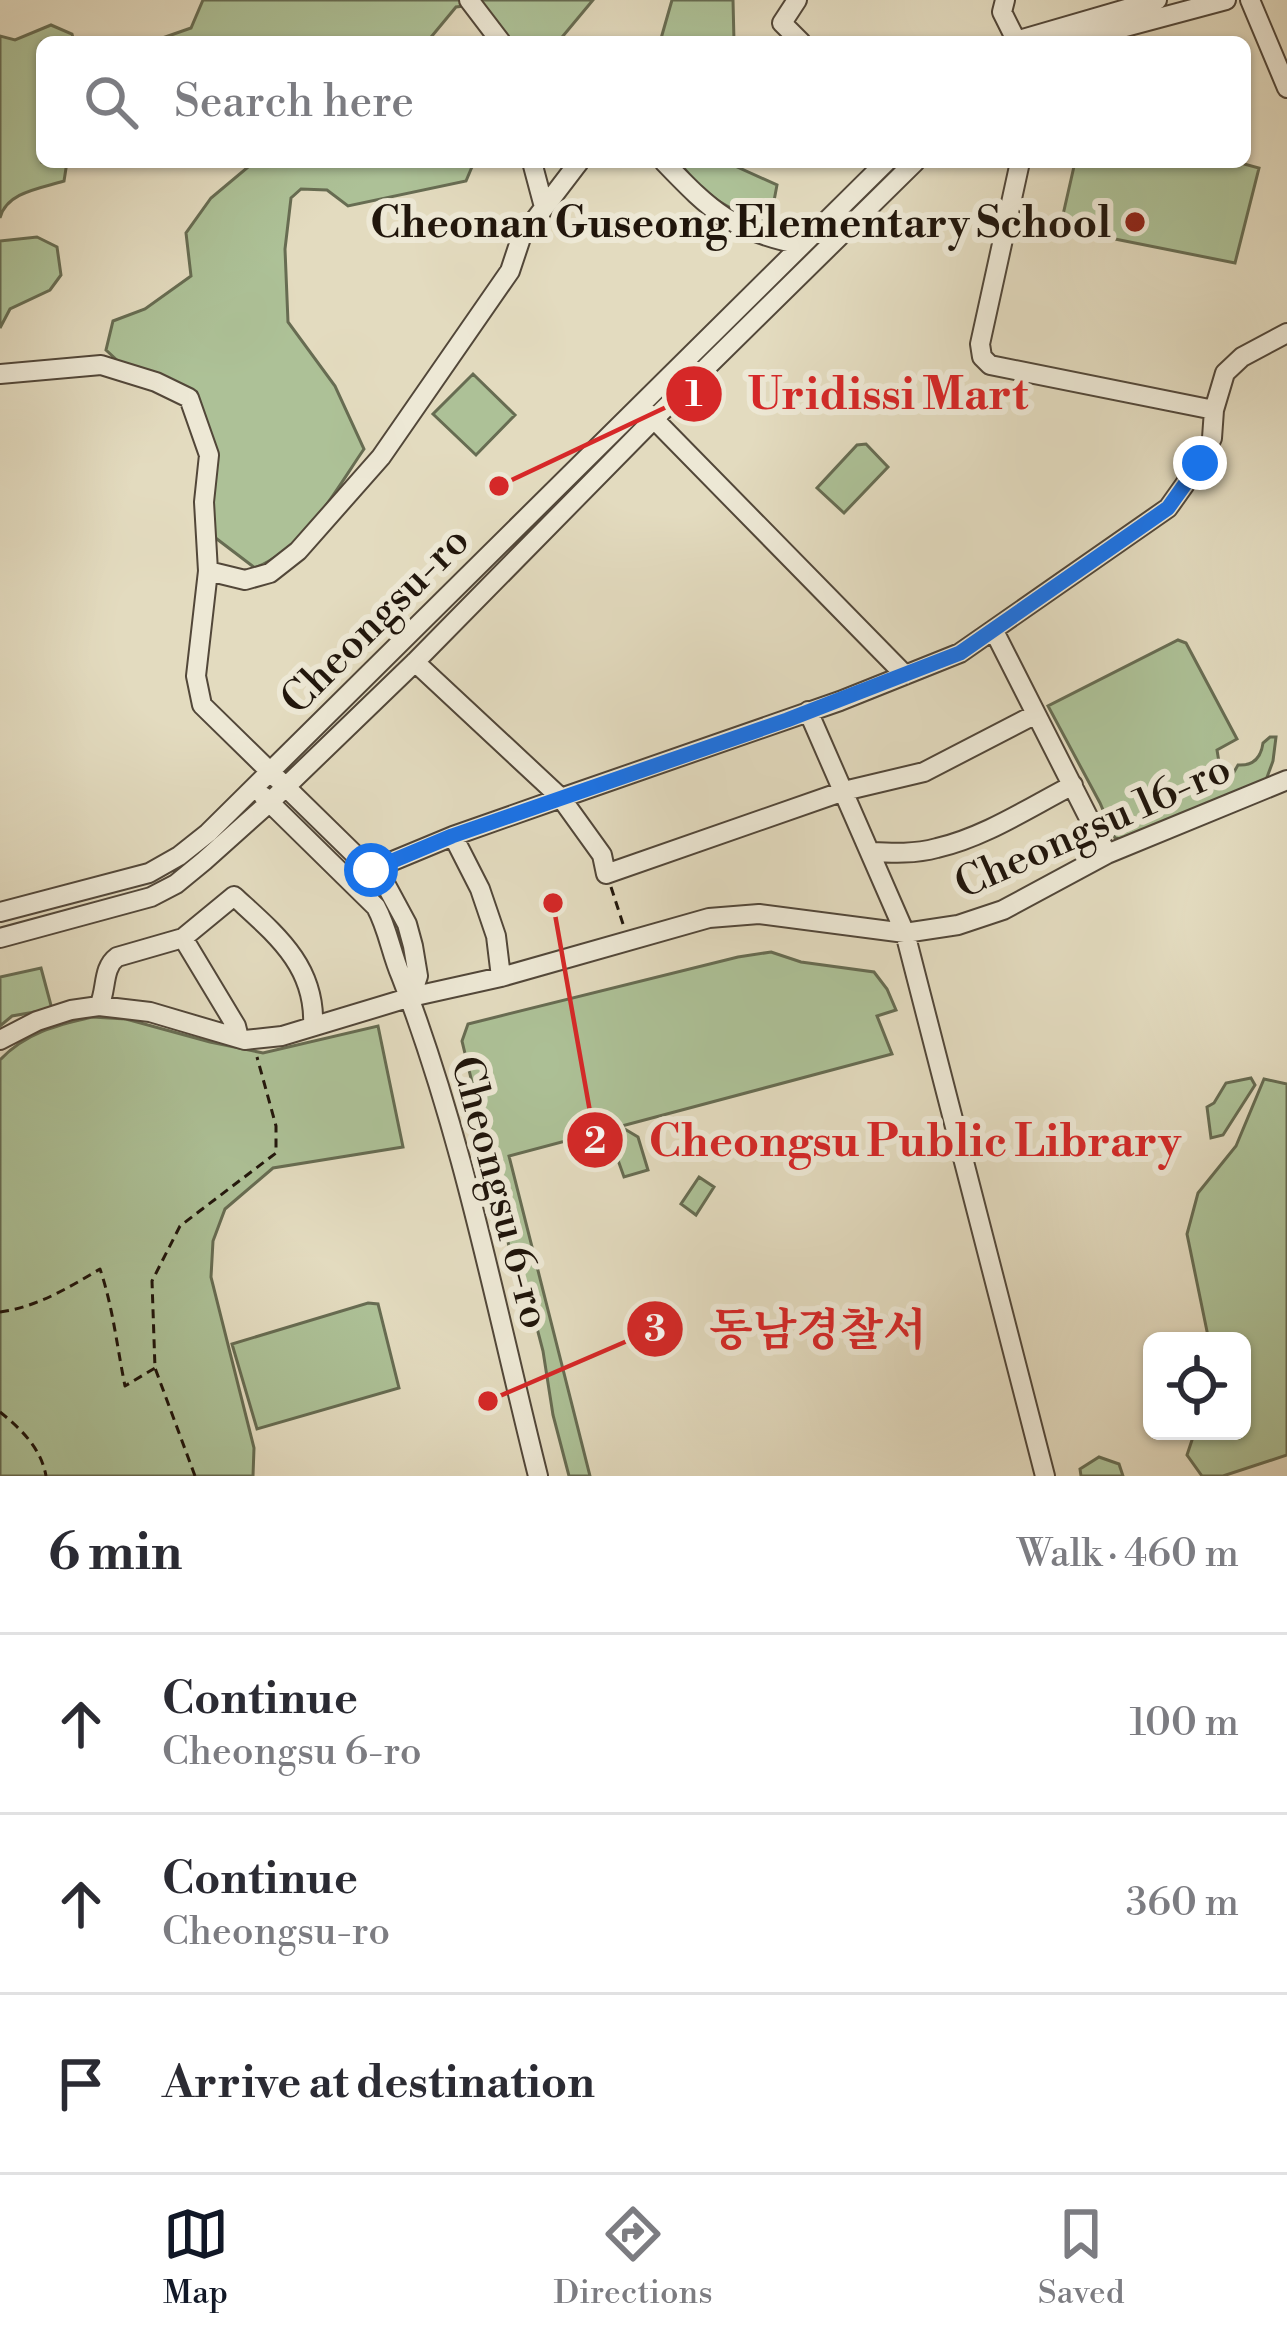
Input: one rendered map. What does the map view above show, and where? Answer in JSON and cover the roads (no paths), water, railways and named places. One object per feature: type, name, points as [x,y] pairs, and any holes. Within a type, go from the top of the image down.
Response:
[{"type":"street","points":[[469,0],[496,36]]},
{"type":"street","points":[[795,36],[782,23],[797,0]]},
{"type":"street","points":[[1005,0],[1002,12],[1013,36]]},
{"type":"street","points":[[1032,36],[1157,0]]},
{"type":"street","points":[[1091,36],[1226,0]]},
{"type":"street","points":[[1250,0],[1287,88]]},
{"type":"street","points":[[534,168],[544,207]]},
{"type":"street","points":[[208,571],[245,580],[270,573],[298,551],[381,457],[510,271],[520,238],[574,168]]},
{"type":"street","points":[[670,168],[732,225],[802,245]]},
{"type":"street","name":"Cheongsu-ro","points":[[0,938],[110,910],[176,884],[415,662],[802,245],[880,168]]},
{"type":"street","name":"Cheongsu-ro","points":[[0,912],[149,873],[208,833],[909,168]]},
{"type":"street","points":[[1019,168],[980,344],[982,357],[989,365],[1214,410]]},
{"type":"street","points":[[371,870],[452,836],[960,653],[1168,508],[1212,438],[1214,410],[1226,373],[1242,357],[1287,333]]},
{"type":"street","name":"Cheongsu-ro","points":[[0,374],[101,365],[189,398],[208,455],[204,502],[208,571],[196,676],[202,705],[250,755],[262,780]]},
{"type":"street","points":[[647,412],[905,675]]},
{"type":"street","points":[[994,631],[1107,854]]},
{"type":"street","name":"Cheongsu-ro","points":[[415,662],[561,798],[602,855],[606,874],[844,791]]},
{"type":"street","points":[[808,711],[905,933],[1045,1476]]},
{"type":"street","points":[[844,791],[923,772],[1036,714]]},
{"type":"street","name":"Cheongsu 16-ro","points":[[239,1038],[282,1036],[709,918],[759,914],[905,933],[958,925],[1003,910],[1107,854],[1287,779]]},
{"type":"street","name":"Cheongsu 6-ro","points":[[262,780],[376,907],[386,926],[445,1101],[538,1476]]},
{"type":"street","points":[[871,852],[938,848],[976,835],[1073,785]]},
{"type":"street","name":"Cheongsu 6-ro","points":[[277,795],[386,885],[407,923],[418,976],[411,997]]},
{"type":"street","points":[[452,836],[480,890],[496,936],[501,977]]},
{"type":"street","points":[[99,1006],[111,961],[183,938],[234,896],[300,964],[309,983],[314,1026]]},
{"type":"street","points":[[183,938],[239,1038]]},
{"type":"street","points":[[0,1040],[37,1021],[99,1006],[150,1012],[239,1038]]},
{"type":"place","name":"Cheonan Guseong Elementary School","points":[[1135,222]]},
{"type":"place","name":"Uridissi Mart","points":[[499,486]]},
{"type":"place","name":"Cheongsu Public Library","points":[[553,903]]},
{"type":"place","name":"동남경찰서","points":[[488,1401]]}]
